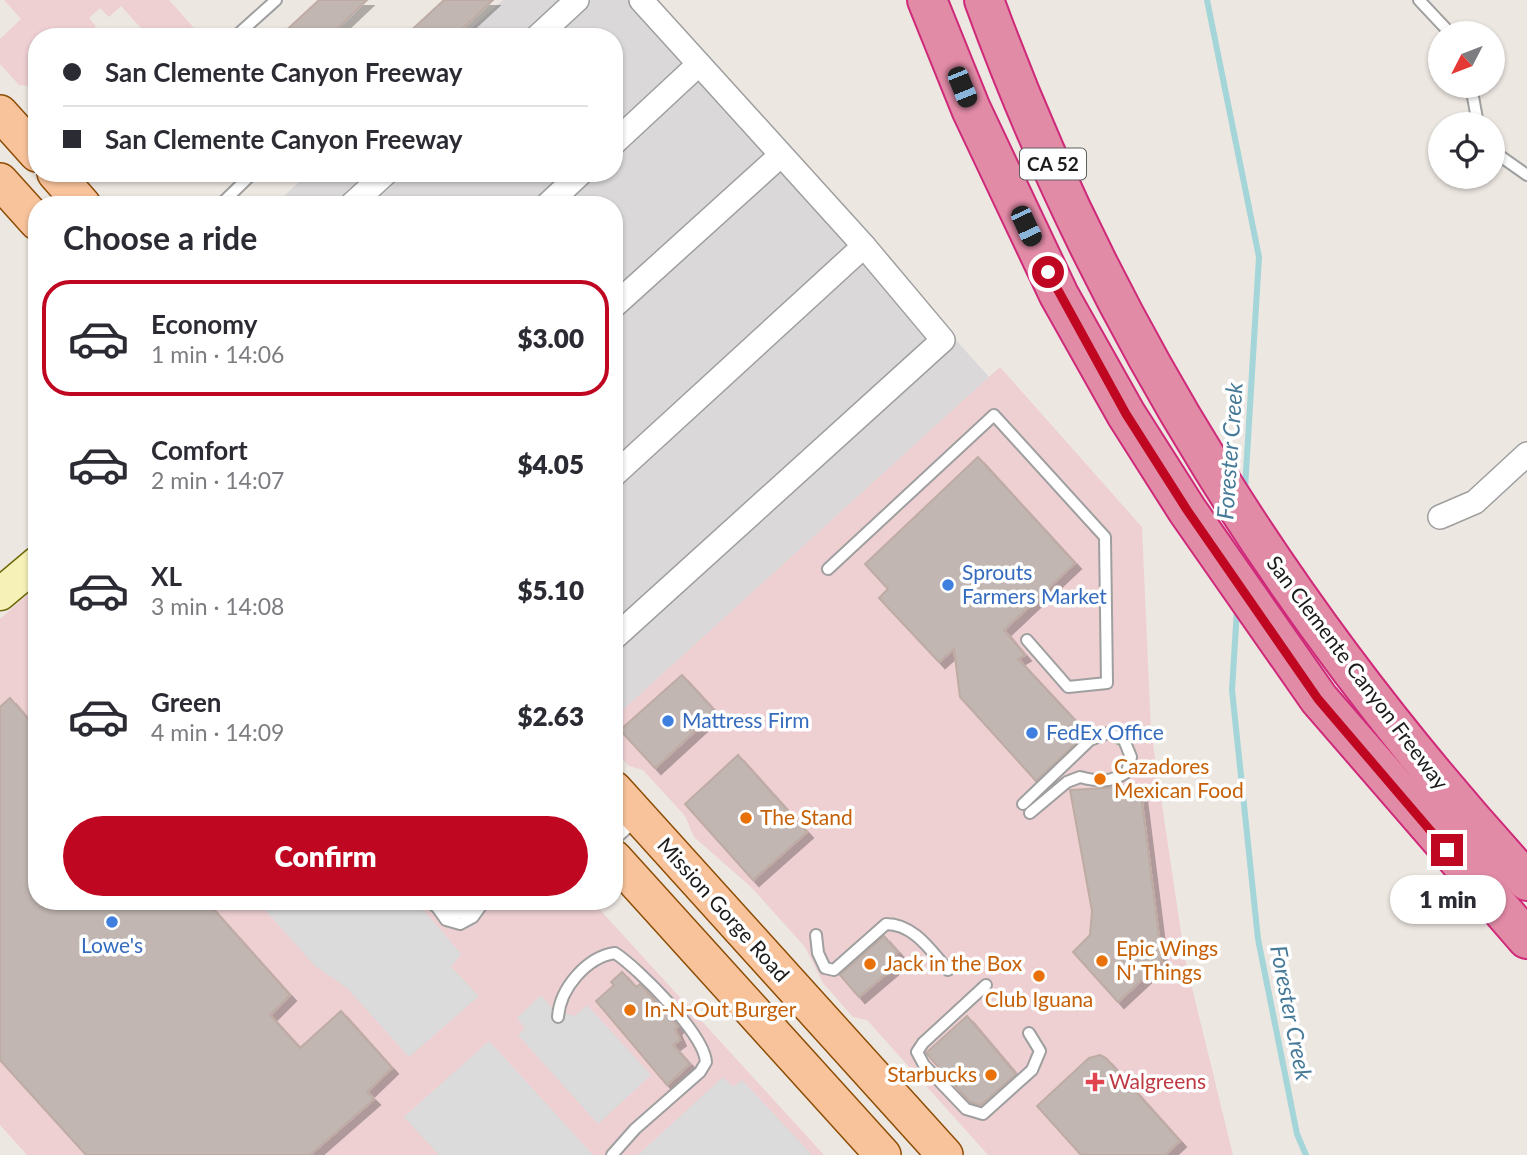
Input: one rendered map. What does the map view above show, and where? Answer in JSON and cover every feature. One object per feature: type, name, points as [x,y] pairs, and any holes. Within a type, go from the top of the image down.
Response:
[{"type":"highway","name":"San Clemente Canyon Freeway","points":[[927,0],[971,109],[1059,295],[1126,414],[1187,510],[1318,699],[1527,939]]},
{"type":"highway","name":"San Clemente Canyon Freeway","points":[[984,0],[1001,47],[1078,221],[1129,325],[1209,464],[1288,585],[1354,676],[1457,805],[1527,881]]},
{"type":"main road","points":[[0,113],[28,144]]},
{"type":"main road","points":[[0,181],[28,212]]},
{"type":"main road","points":[[63,182],[75,196]]},
{"type":"main road","name":"Mission Gorge Road","points":[[623,799],[945,1155]]},
{"type":"main road","points":[[623,868],[883,1155]]},
{"type":"street","points":[[547,28],[577,0]]},
{"type":"street","points":[[623,630],[943,340],[864,246],[641,0]]},
{"type":"street","points":[[623,134],[699,64]]},
{"type":"street","points":[[623,298],[781,155]]},
{"type":"street","points":[[361,196],[376,182]]},
{"type":"street","points":[[557,196],[571,182]]},
{"type":"street","points":[[623,467],[864,246]]},
{"type":"street","points":[[1440,517],[1475,502],[1527,454]]},
{"type":"street","points":[[0,594],[28,571]]},
{"type":"lane","points":[[245,28],[275,0]]},
{"type":"lane","points":[[1419,0],[1439,21]]},
{"type":"lane","points":[[1505,159],[1527,174]]},
{"type":"lane","points":[[229,196],[244,182]]},
{"type":"lane","points":[[828,569],[994,415],[1105,537],[1107,684],[1069,687],[1027,640]]},
{"type":"lane","points":[[1108,733],[1124,740],[1131,757],[1127,772],[1113,781],[1096,782],[1080,777],[1026,808],[1090,740],[1108,733]]},
{"type":"lane","points":[[623,832],[640,817]]},
{"type":"lane","points":[[438,910],[446,920],[460,924],[473,917],[478,910]]},
{"type":"lane","points":[[816,935],[818,953],[825,968],[834,970],[886,924],[899,924],[914,933],[948,970]]},
{"type":"lane","points":[[558,1017],[559,1007],[573,980],[601,955],[615,953],[627,961],[683,1022],[704,1051],[706,1062],[700,1072],[635,1129],[612,1155]]},
{"type":"lane","points":[[986,985],[923,1043],[917,1052],[924,1065],[966,1109],[983,1114],[1032,1070],[1040,1051],[1029,1033]]},
{"type":"shaded area","points":[[4,0],[169,0],[194,28],[141,28],[121,6],[109,17],[100,8],[89,18],[96,26],[94,28],[28,28],[28,86],[19,85],[0,64],[0,39],[21,19]]},
{"type":"shaded area","points":[[503,0],[652,0],[989,377],[623,710],[623,196],[284,196],[299,182],[623,182],[623,28],[472,28]]},
{"type":"shaded area","points":[[1000,367],[1142,527],[1151,731],[1185,959],[1233,1155],[988,1155],[867,1020],[853,1017],[823,983],[805,947],[752,888],[694,837],[685,816],[643,770],[629,766],[623,760],[623,710]]},
{"type":"shaded area","points":[[28,594],[28,910],[600,910],[824,1155],[27,1155],[0,1125],[0,619]]},
{"type":"shaded area","points":[[265,910],[424,910],[461,954],[451,967],[479,996],[409,1057],[347,988],[315,966]]},
{"type":"shaded area","points":[[541,995],[553,1009],[575,1016],[587,1005],[651,1075],[598,1124],[518,1035],[525,1028],[517,1018]]},
{"type":"shaded area","points":[[489,1041],[593,1155],[439,1155],[404,1117]]},
{"type":"shaded area","points":[[723,1077],[733,1087],[742,1080],[812,1155],[638,1155]]},
{"type":"building","points":[[319,0],[367,0],[337,28],[289,28]]},
{"type":"building","points":[[444,0],[493,0],[463,28],[414,28]]},
{"type":"building","points":[[978,457],[1075,563],[1004,630],[1025,655],[1018,659],[1087,733],[1036,781],[960,697],[954,649],[939,662],[879,598],[888,589],[865,564]]},
{"type":"building","name":"Mattress Firm","points":[[682,675],[716,712],[655,768],[623,733],[623,727]]},
{"type":"building","name":"Lowe's","points":[[10,698],[28,719],[28,910],[214,910],[290,995],[270,1015],[300,1048],[341,1011],[392,1068],[367,1092],[374,1099],[310,1155],[86,1155],[0,1060],[0,707]]},
{"type":"building","name":"The Stand","points":[[738,755],[807,832],[753,880],[685,804]]},
{"type":"building","points":[[1140,786],[1162,961],[1118,1002],[1073,952],[1090,935],[1092,911],[1070,790]]},
{"type":"building","name":"Jack in the Box","points":[[884,936],[898,952],[888,961],[893,968],[859,997],[840,975]]},
{"type":"building","name":"In-N-Out Burger","points":[[622,972],[636,987],[640,984],[678,1026],[675,1029],[680,1040],[673,1045],[690,1064],[667,1085],[596,1001],[614,985],[611,982]]},
{"type":"building","points":[[967,1016],[1016,1074],[981,1105],[970,1102],[926,1053]]},
{"type":"building","name":"Walgreens","points":[[1100,1055],[1106,1058],[1180,1141],[1165,1155],[1081,1155],[1037,1106],[1089,1058]]},
{"type":"waterway","name":"Forester Creek","points":[[1207,0],[1259,257],[1245,489]]},
{"type":"waterway","name":"Forester Creek","points":[[1237,609],[1232,690],[1258,939],[1297,1134],[1306,1155]]},
{"type":"place","name":"Sprouts Farmers Market","points":[[948,585]]},
{"type":"place","name":"Mattress Firm","points":[[668,721]]},
{"type":"place","name":"FedEx Office","points":[[1032,733]]},
{"type":"place","name":"Cazadores Mexican Food","points":[[1100,779]]},
{"type":"place","name":"The Stand","points":[[746,818]]},
{"type":"place","name":"Lowe's","points":[[112,922]]},
{"type":"place","name":"Epic Wings N' Things","points":[[1102,961]]},
{"type":"place","name":"Jack in the Box","points":[[870,964]]},
{"type":"place","name":"Club Iguana","points":[[1039,976]]},
{"type":"place","name":"In-N-Out Burger","points":[[630,1010]]},
{"type":"place","name":"Starbucks","points":[[991,1075]]},
{"type":"place","name":"Walgreens","points":[[1095,1082]]},
{"type":"route","points":[[1048,272],[1126,414],[1187,510],[1318,699],[1447,850]]}]
